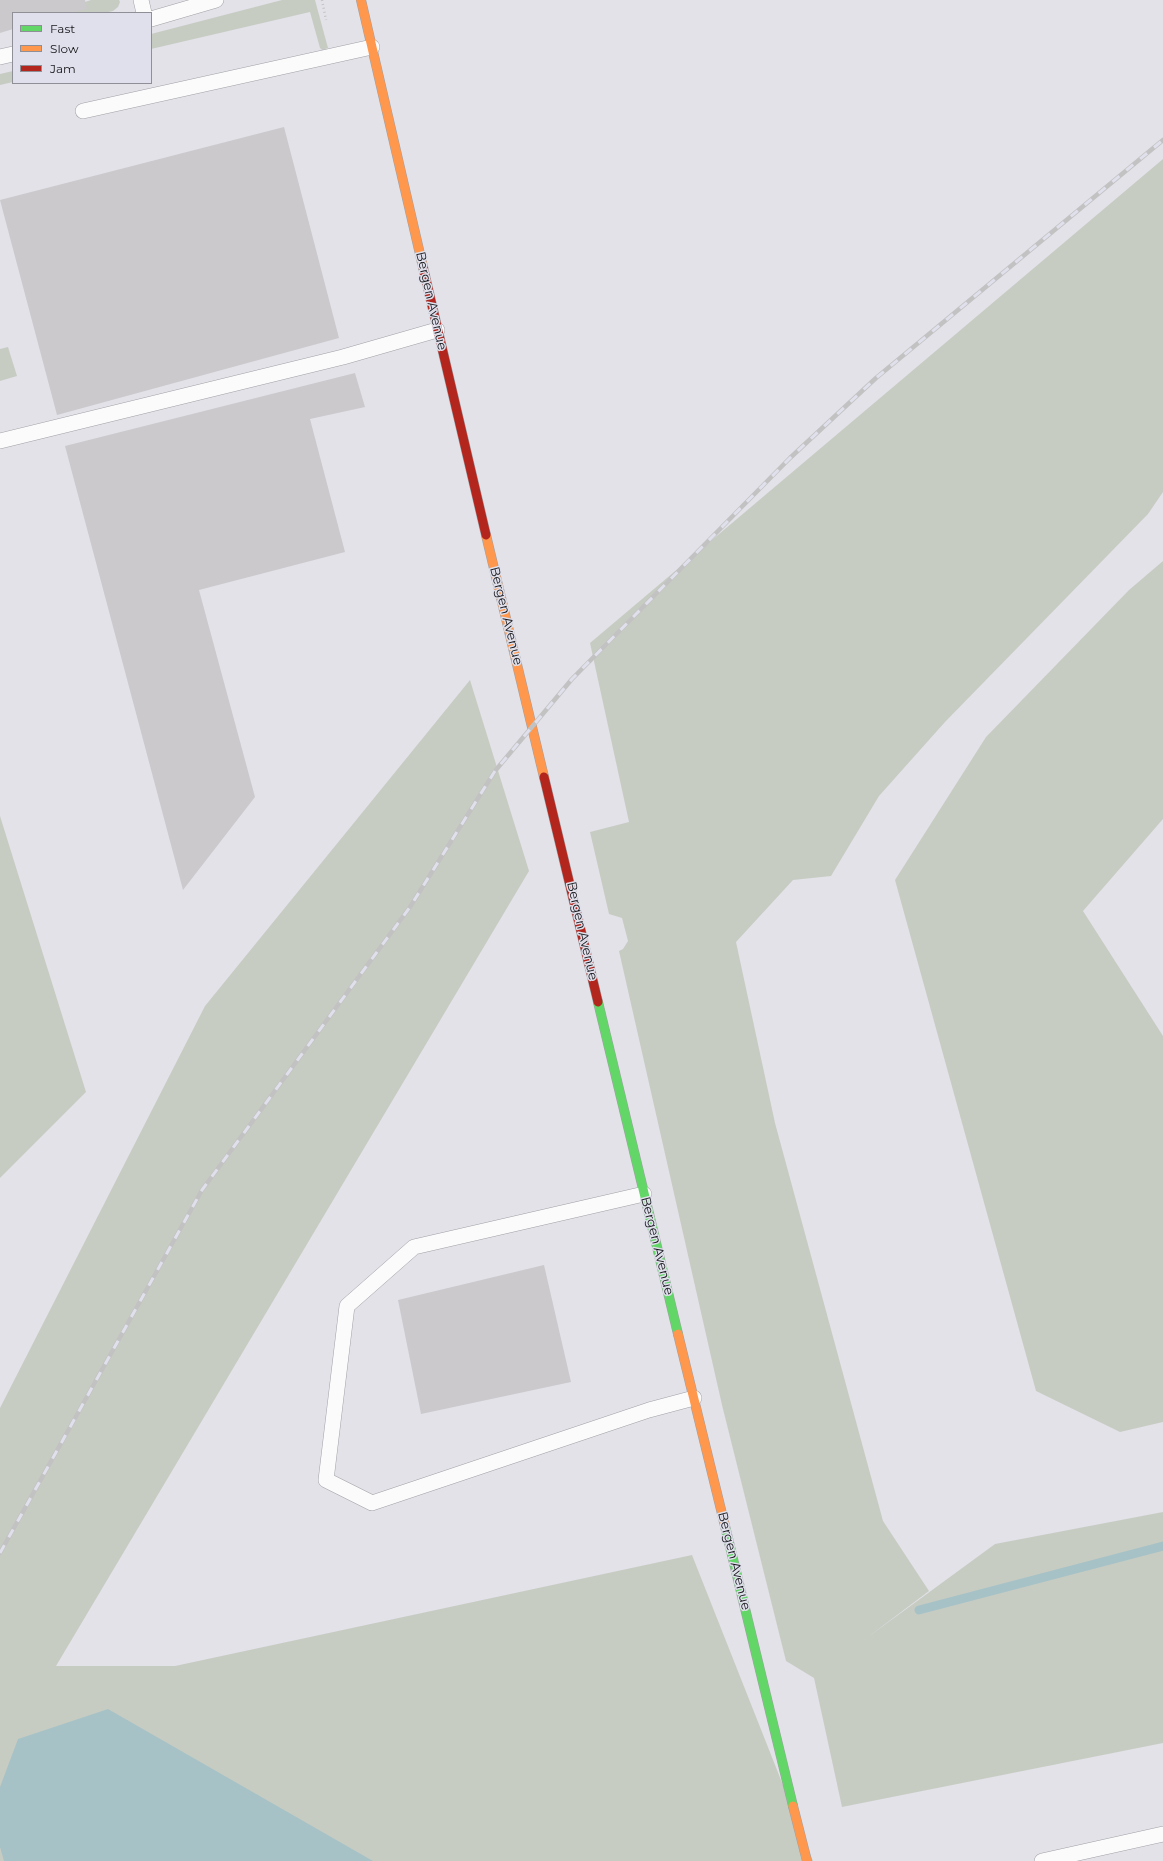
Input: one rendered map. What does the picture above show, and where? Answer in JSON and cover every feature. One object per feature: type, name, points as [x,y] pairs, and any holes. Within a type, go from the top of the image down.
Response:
[{"type":"street","name":"Bergen Avenue","points":[[361,0],[437,330],[644,1194],[807,1861]]},
{"type":"lane","points":[[141,0],[144,12]]},
{"type":"lane","points":[[152,19],[216,0]]},
{"type":"lane","points":[[83,111],[372,47]]},
{"type":"lane","points":[[0,58],[12,54]]},
{"type":"lane","points":[[0,441],[343,357],[437,330]]},
{"type":"lane","points":[[644,1194],[414,1247],[347,1306],[326,1480],[372,1503],[649,1410],[694,1398]]},
{"type":"lane","points":[[1042,1861],[1163,1834]]},
{"type":"path","points":[[322,0],[326,20]]},
{"type":"shaded area","points":[[91,0],[119,0],[120,2],[118,7],[113,11],[108,12],[71,12],[85,2]]},
{"type":"shaded area","points":[[282,0],[315,0],[328,48],[322,50],[320,48],[310,12],[152,49],[152,34]]},
{"type":"shaded area","points":[[12,71],[12,82],[0,85],[0,74]]},
{"type":"shaded area","points":[[1163,159],[1163,492],[1148,514],[945,722],[879,796],[831,876],[793,880],[736,942],[775,1123],[883,1521],[929,1591],[868,1637],[995,1544],[1163,1512],[1163,1743],[842,1807],[814,1678],[786,1661],[722,1405],[619,951],[623,949],[628,941],[622,918],[609,914],[590,832],[629,822],[590,643]]},
{"type":"shaded area","points":[[8,347],[17,376],[0,381],[0,349]]},
{"type":"shaded area","points":[[1163,561],[1163,819],[1083,911],[1163,1036],[1163,1422],[1120,1432],[1036,1391],[895,880],[986,737],[1129,590]]},
{"type":"shaded area","points":[[470,680],[529,871],[56,1666],[175,1666],[692,1555],[813,1861],[0,1861],[0,1408],[205,1006]]},
{"type":"shaded area","points":[[0,816],[86,1092],[0,1178]]},
{"type":"water","points":[[108,1709],[373,1861],[4,1861],[0,1847],[0,1787],[18,1739]]},
{"type":"building","points":[[0,0],[85,0],[87,9],[74,12],[12,12],[12,29],[0,33]]},
{"type":"building","points":[[284,127],[339,338],[57,415],[0,200]]},
{"type":"building","points":[[355,373],[365,407],[310,419],[345,552],[199,590],[255,797],[183,890],[65,446]]},
{"type":"building","points":[[544,1265],[571,1382],[421,1414],[398,1300]]},
{"type":"waterway","points":[[919,1610],[1163,1546]]},
{"type":"railway","points":[[0,1553],[202,1190],[410,907],[495,771],[572,679],[790,458],[876,378],[1163,140]]},
{"type":"traffic: fast","points":[[598,1002],[678,1334]]},
{"type":"traffic: fast","points":[[725,1526],[793,1806]]},
{"type":"traffic: slow","points":[[361,0],[423,267]]},
{"type":"traffic: slow","points":[[486,535],[544,777]]},
{"type":"traffic: slow","points":[[678,1334],[725,1526]]},
{"type":"traffic: slow","points":[[793,1806],[807,1861]]},
{"type":"traffic: jam","points":[[423,267],[486,535]]},
{"type":"traffic: jam","points":[[544,777],[598,1002]]}]
